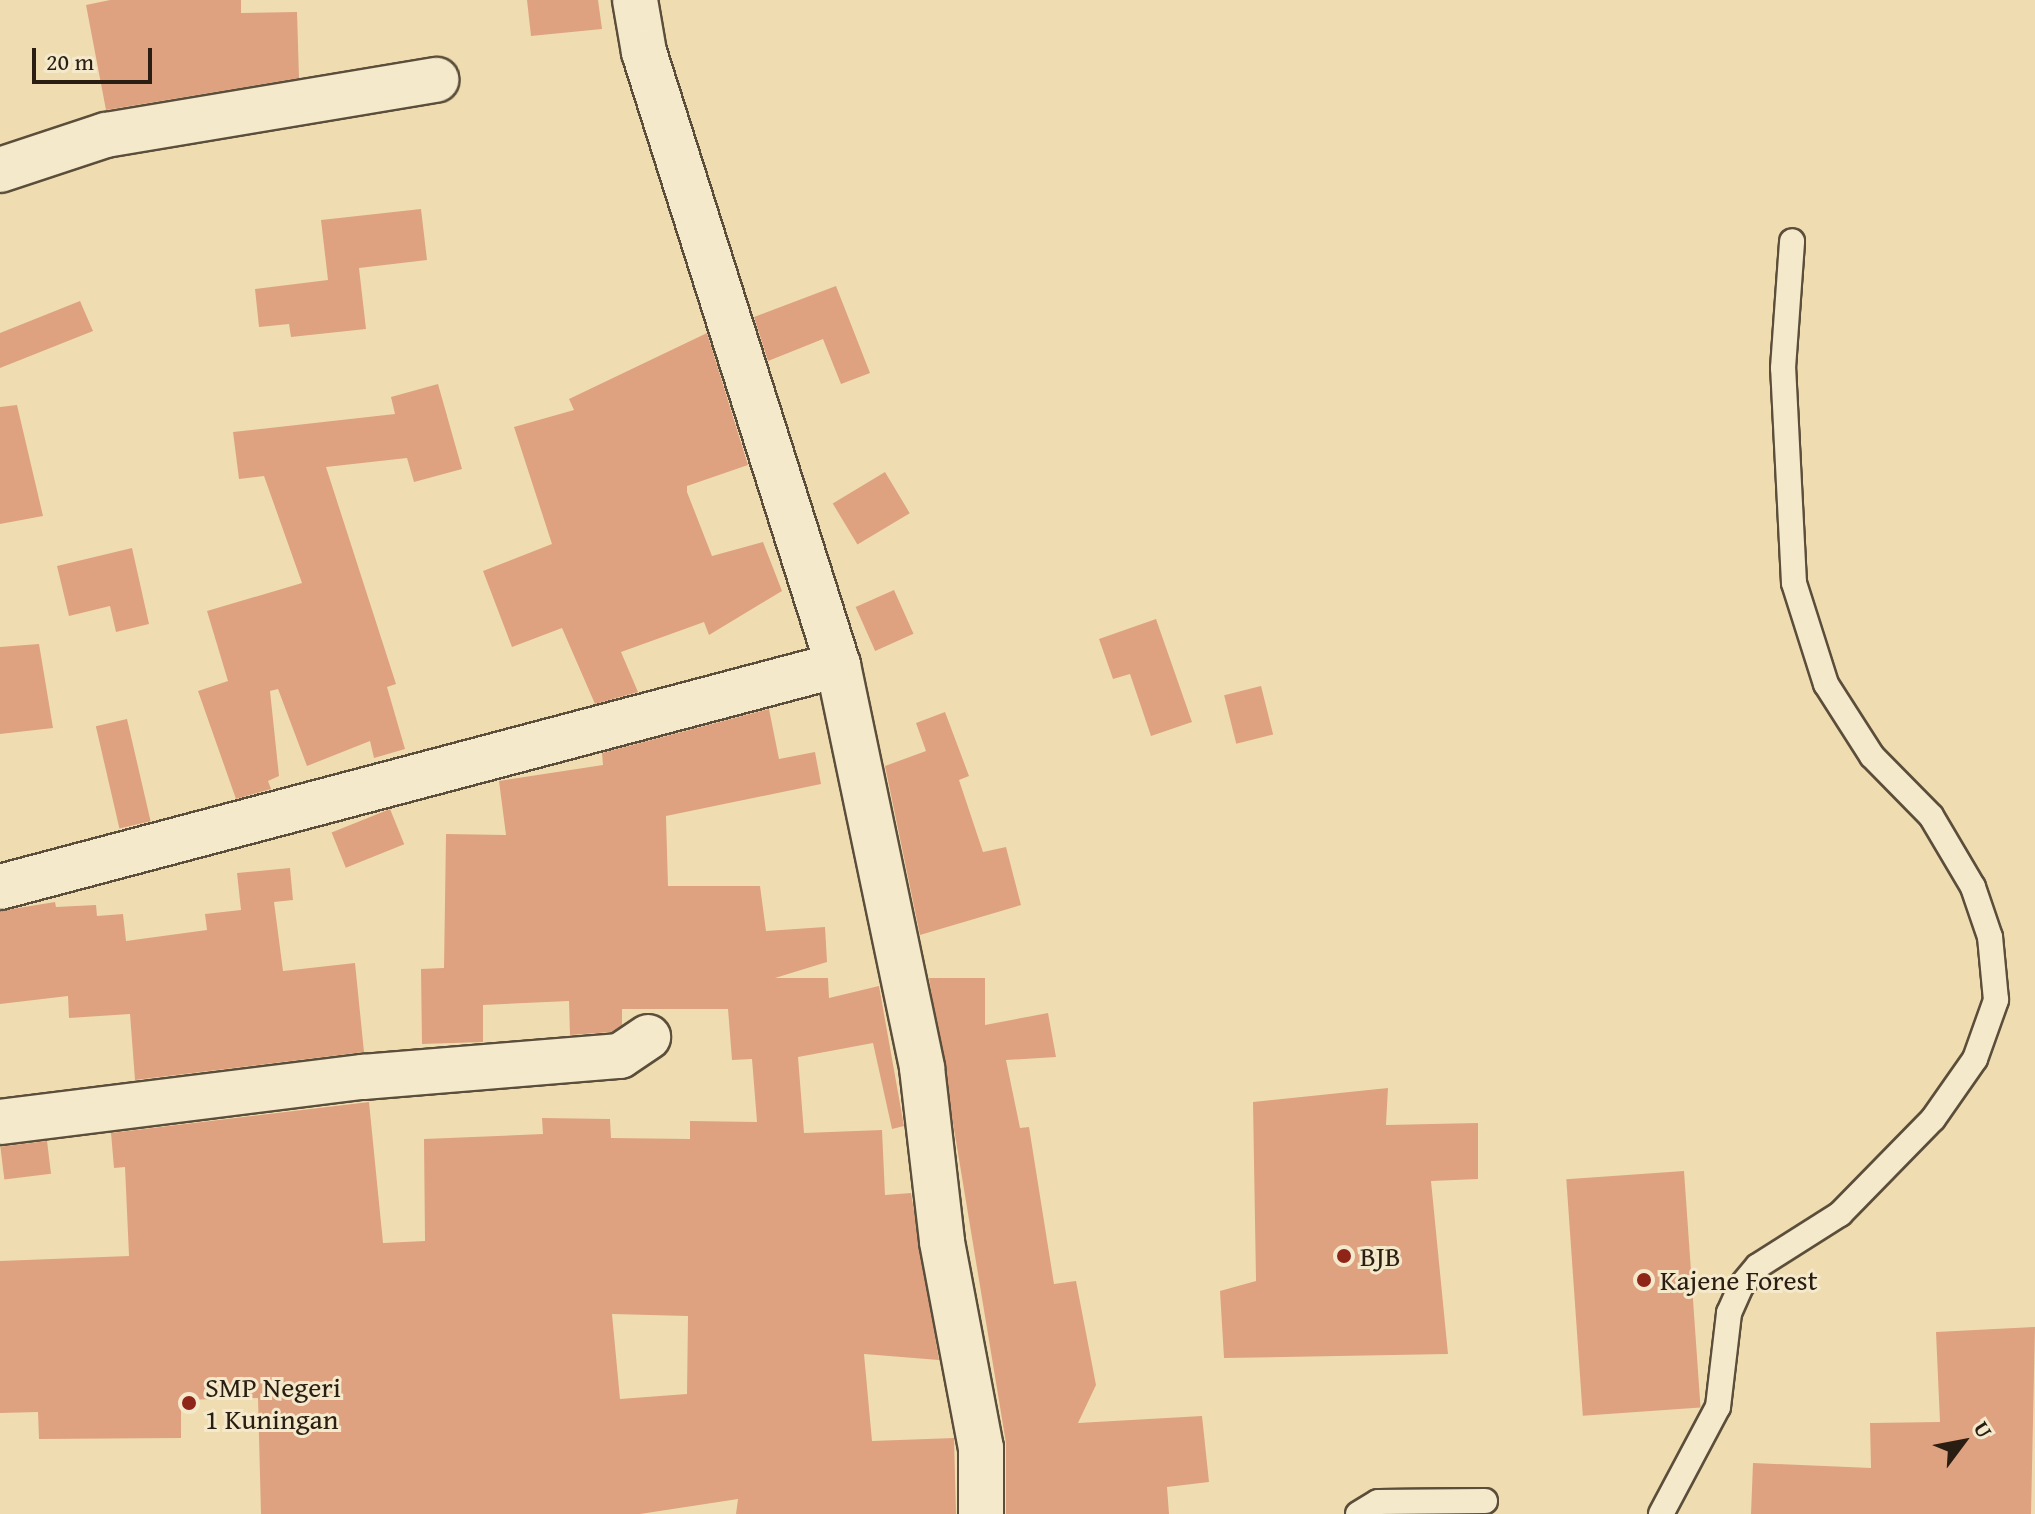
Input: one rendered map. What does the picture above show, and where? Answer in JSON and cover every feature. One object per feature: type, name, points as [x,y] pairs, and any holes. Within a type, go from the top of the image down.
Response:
[{"type":"street","points":[[635,0],[644,52],[838,665],[922,1068],[942,1242],[981,1448],[981,1514]]},
{"type":"street","points":[[0,170],[106,135],[436,80]]},
{"type":"street","points":[[0,887],[838,665]]},
{"type":"street","points":[[0,1122],[363,1077],[620,1056],[648,1037]]},
{"type":"lane","points":[[1661,1514],[1718,1407],[1729,1313],[1741,1286],[1758,1266],[1840,1214],[1933,1119],[1975,1059],[1996,1000],[1990,937],[1973,887],[1931,816],[1872,756],[1826,684],[1794,583],[1783,368],[1792,241]]},
{"type":"lane","points":[[1358,1514],[1378,1502],[1485,1501]]},
{"type":"building","points":[[110,0],[241,0],[241,13],[297,12],[299,78],[106,110],[86,5]]},
{"type":"building","points":[[527,0],[598,0],[602,29],[531,36]]},
{"type":"building","points":[[421,209],[427,260],[359,268],[366,329],[291,337],[289,324],[259,327],[255,289],[328,280],[321,220]]},
{"type":"building","points":[[836,286],[870,373],[841,384],[823,339],[768,361],[754,317]]},
{"type":"building","points":[[80,301],[93,331],[0,368],[0,333]]},
{"type":"building","points":[[707,333],[748,465],[687,486],[687,492],[712,556],[763,542],[782,591],[709,635],[704,622],[621,652],[638,692],[595,704],[562,628],[512,647],[483,571],[552,544],[514,427],[574,410],[569,399]]},
{"type":"building","points":[[438,384],[462,469],[414,482],[407,458],[326,467],[396,684],[387,687],[405,749],[374,758],[370,741],[307,766],[278,689],[270,691],[279,776],[268,781],[271,789],[236,799],[198,691],[228,681],[207,611],[302,583],[264,476],[239,479],[233,432],[395,414],[391,397]]},
{"type":"building","points":[[17,405],[43,516],[0,524],[0,407]]},
{"type":"building","points":[[885,472],[910,513],[857,545],[833,503]]},
{"type":"building","points":[[132,548],[149,624],[116,632],[110,606],[69,616],[57,566]]},
{"type":"building","points":[[894,590],[914,634],[875,651],[856,607]]},
{"type":"building","points":[[1156,619],[1192,722],[1151,736],[1130,674],[1113,679],[1099,639]]},
{"type":"building","points":[[39,644],[53,728],[0,734],[0,647]]},
{"type":"building","points":[[1261,686],[1273,735],[1236,744],[1224,695]]},
{"type":"building","points":[[769,709],[779,759],[815,752],[821,784],[666,816],[668,886],[760,886],[766,931],[825,927],[827,962],[775,978],[828,978],[829,998],[879,986],[904,1126],[892,1129],[873,1043],[798,1057],[804,1133],[882,1130],[885,1195],[911,1193],[939,1360],[864,1354],[872,1441],[954,1438],[956,1514],[736,1514],[738,1499],[640,1514],[261,1514],[258,1398],[181,1400],[181,1438],[39,1439],[38,1412],[0,1413],[0,1261],[129,1256],[125,1167],[114,1168],[111,1133],[369,1102],[383,1243],[425,1241],[424,1139],[543,1134],[542,1118],[610,1119],[611,1138],[690,1139],[690,1121],[757,1122],[752,1059],[732,1060],[728,1009],[622,1009],[622,1025],[611,1032],[570,1035],[569,1001],[483,1005],[483,1042],[422,1044],[421,969],[444,968],[446,834],[506,835],[499,781],[603,765],[602,753]],"holes":[[[612,1314],[688,1316],[687,1394],[620,1399]]]},
{"type":"building","points":[[945,712],[969,776],[959,780],[983,852],[1006,847],[1021,905],[920,935],[885,766],[926,751],[916,723]]},
{"type":"building","points":[[127,719],[151,821],[119,829],[96,726]]},
{"type":"building","points":[[390,809],[404,844],[346,868],[332,833]]},
{"type":"building","points":[[290,868],[293,900],[274,902],[283,971],[355,963],[364,1052],[135,1080],[130,1014],[69,1018],[68,996],[0,1004],[0,911],[55,902],[56,907],[96,905],[97,916],[123,914],[126,941],[207,930],[205,914],[241,910],[237,873]]},
{"type":"building","points":[[929,978],[985,978],[985,1025],[1048,1013],[1056,1057],[1006,1060],[1020,1128],[1029,1127],[1054,1284],[1076,1281],[1096,1385],[1078,1423],[1202,1416],[1209,1482],[1167,1487],[1169,1514],[1006,1514],[1006,1443]]},
{"type":"building","points":[[1388,1088],[1386,1125],[1478,1123],[1478,1179],[1431,1181],[1448,1354],[1224,1358],[1220,1291],[1256,1281],[1253,1102]]},
{"type":"building","points":[[47,1141],[51,1174],[4,1179],[0,1147]]},
{"type":"building","points":[[1684,1171],[1701,1407],[1583,1416],[1566,1179]]},
{"type":"building","points":[[2035,1327],[2031,1514],[1751,1514],[1753,1463],[1871,1468],[1870,1423],[1940,1422],[1936,1332]]},
{"type":"place","name":"BJB","points":[[1344,1256]]},
{"type":"place","name":"Kajene Forest","points":[[1644,1280]]},
{"type":"place","name":"SMP Negeri 1 Kuningan","points":[[189,1403]]}]
